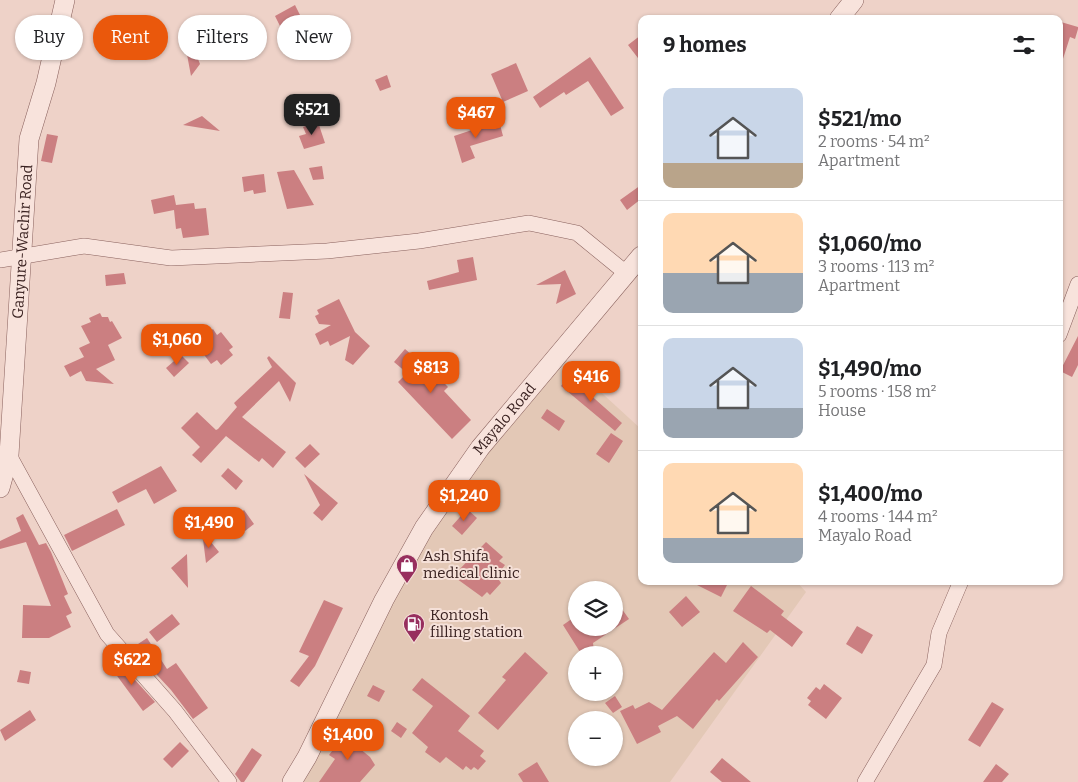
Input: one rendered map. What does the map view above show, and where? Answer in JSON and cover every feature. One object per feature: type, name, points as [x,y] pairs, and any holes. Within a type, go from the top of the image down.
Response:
[{"type":"street","name":"Ganyure-Wachir Road","points":[[0,488],[9,455],[29,139],[46,83],[65,0]]},
{"type":"street","points":[[842,15],[854,0]]},
{"type":"street","points":[[0,260],[84,246],[171,258],[326,251],[420,241],[529,224],[576,233],[626,273]]},
{"type":"street","name":"Mayalo Road","points":[[292,782],[307,757],[384,600],[424,528],[480,448],[638,259]]},
{"type":"street","points":[[1063,324],[1078,284]]},
{"type":"street","points":[[9,455],[107,634],[175,710],[229,782]]},
{"type":"street","points":[[866,782],[934,665],[939,633],[959,585]]},
{"type":"shaded area","points":[[556,351],[638,426],[638,585],[800,585],[806,592],[670,782],[302,782],[368,627]]},
{"type":"building","points":[[295,5],[300,15],[277,15],[277,20],[275,16]]},
{"type":"building","points":[[1063,23],[1078,27],[1075,39],[1070,37],[1063,59]]},
{"type":"building","points":[[638,37],[638,58],[628,45]]},
{"type":"building","points":[[590,57],[624,108],[611,116],[588,81],[566,95],[564,92],[540,108],[533,97]]},
{"type":"building","points":[[188,60],[198,60],[200,64],[191,76]]},
{"type":"building","points":[[516,63],[528,91],[503,102],[491,74]]},
{"type":"building","points":[[387,75],[391,87],[380,91],[375,80]]},
{"type":"building","points":[[202,116],[220,131],[183,125]]},
{"type":"building","points":[[499,121],[503,136],[470,146],[475,158],[462,163],[454,136]]},
{"type":"building","points":[[318,122],[325,143],[304,149],[299,136],[306,134],[303,127]]},
{"type":"building","points":[[47,134],[58,136],[52,163],[41,161]]},
{"type":"building","points":[[322,166],[324,179],[313,180],[309,168]]},
{"type":"building","points":[[294,170],[314,205],[287,209],[277,172]]},
{"type":"building","points":[[264,174],[266,192],[254,194],[253,190],[244,192],[242,177]]},
{"type":"building","points":[[638,187],[638,201],[627,210],[620,200]]},
{"type":"building","points":[[174,195],[176,205],[194,203],[195,209],[206,208],[209,235],[183,238],[181,228],[176,229],[174,210],[154,214],[151,200]]},
{"type":"building","points":[[473,257],[477,280],[429,290],[427,281],[459,272],[457,260]]},
{"type":"building","points":[[565,270],[576,294],[556,304],[561,284],[536,285]]},
{"type":"building","points":[[124,273],[126,284],[106,286],[105,275]]},
{"type":"building","points":[[283,292],[293,293],[290,319],[279,318]]},
{"type":"building","points":[[339,299],[355,332],[370,346],[353,365],[345,360],[350,336],[330,346],[328,341],[320,345],[315,334],[331,325],[319,324],[315,316],[319,314],[317,310]]},
{"type":"building","points":[[100,313],[102,317],[108,317],[110,322],[112,321],[122,338],[108,345],[115,360],[96,369],[114,384],[86,381],[81,371],[70,377],[64,366],[84,357],[79,348],[90,343],[81,326],[91,322],[89,318]]},
{"type":"building","points":[[213,329],[217,335],[221,332],[233,347],[229,350],[233,355],[221,365],[217,360],[211,364],[199,348],[203,346],[198,341]]},
{"type":"building","points":[[1078,336],[1078,365],[1072,377],[1063,372],[1063,365]]},
{"type":"building","points":[[405,349],[419,361],[421,359],[448,387],[444,391],[471,420],[452,439],[398,382],[407,373],[394,362]]},
{"type":"building","points":[[181,355],[189,363],[174,377],[166,368]]},
{"type":"building","points":[[269,356],[296,383],[290,402],[279,381],[242,417],[286,452],[273,468],[262,458],[259,462],[226,436],[201,463],[192,455],[200,447],[181,428],[197,412],[216,430],[218,429],[237,407],[234,403],[272,367],[267,358]]},
{"type":"building","points":[[569,376],[622,423],[615,431],[561,386]]},
{"type":"building","points":[[547,409],[565,421],[559,431],[541,418]]},
{"type":"building","points":[[611,433],[623,441],[609,463],[596,454]]},
{"type":"building","points":[[310,444],[320,454],[305,468],[295,458]]},
{"type":"building","points":[[161,466],[177,491],[154,504],[146,489],[118,503],[112,492]]},
{"type":"building","points":[[228,468],[243,481],[236,490],[221,476]]},
{"type":"building","points":[[304,474],[338,503],[322,521],[313,513],[320,505]]},
{"type":"building","points":[[117,509],[125,525],[72,551],[64,535]]},
{"type":"building","points":[[467,509],[477,518],[462,535],[452,526]]},
{"type":"building","points":[[244,510],[254,524],[245,531],[234,519]]},
{"type":"building","points":[[23,514],[39,545],[46,543],[51,552],[68,594],[64,596],[72,613],[66,616],[71,627],[49,638],[22,638],[23,605],[51,606],[26,542],[0,549],[0,541],[21,531],[16,518]]},
{"type":"building","points":[[202,531],[219,552],[206,563]]},
{"type":"building","points":[[486,542],[503,557],[499,561],[505,565],[499,573],[503,576],[499,580],[501,583],[490,595],[487,592],[482,597],[453,576]]},
{"type":"building","points":[[187,554],[188,588],[171,568]]},
{"type":"building","points":[[697,585],[727,585],[721,597]]},
{"type":"building","points":[[751,586],[784,611],[781,615],[803,632],[792,647],[770,630],[767,633],[733,611]]},
{"type":"building","points":[[686,596],[700,612],[682,627],[669,612]]},
{"type":"building","points":[[324,600],[343,608],[315,666],[299,687],[290,681],[309,656],[299,652]]},
{"type":"building","points":[[623,611],[629,619],[623,623]]},
{"type":"building","points":[[172,614],[180,624],[157,642],[149,632]]},
{"type":"building","points":[[568,622],[568,633],[563,625]]},
{"type":"building","points":[[857,626],[873,635],[862,654],[846,644]]},
{"type":"building","points":[[570,636],[604,636],[593,643],[593,646],[576,646]]},
{"type":"building","points":[[147,638],[167,669],[176,663],[208,708],[193,719],[171,690],[132,648]]},
{"type":"building","points":[[743,642],[758,657],[719,701],[717,699],[693,729],[677,716],[658,726],[661,732],[637,744],[623,717],[623,711],[620,711],[633,705],[635,709],[649,702],[662,710],[714,652],[726,663]]},
{"type":"building","points":[[525,652],[548,673],[498,730],[478,713],[506,680],[502,677]]},
{"type":"building","points":[[117,660],[155,702],[143,711],[109,665]]},
{"type":"building","points":[[20,670],[31,672],[29,684],[17,682]]},
{"type":"building","points":[[422,678],[470,716],[458,731],[484,751],[480,756],[486,761],[478,770],[474,767],[471,770],[466,766],[463,770],[446,757],[440,763],[425,752],[428,747],[412,733],[433,706],[412,690]]},
{"type":"building","points":[[824,684],[842,698],[826,719],[808,705],[811,701],[807,698],[816,687],[820,690]]},
{"type":"building","points":[[373,685],[385,691],[379,702],[367,696]]},
{"type":"building","points":[[608,701],[618,701],[622,707],[616,711],[611,711],[605,703]]},
{"type":"building","points":[[992,702],[1004,709],[980,747],[968,740]]},
{"type":"building","points":[[30,710],[36,720],[5,741],[0,730]]},
{"type":"building","points":[[397,722],[407,729],[401,738],[391,731]]},
{"type":"building","points":[[352,725],[362,732],[354,744],[370,757],[375,765],[360,782],[319,782],[335,759],[329,755]]},
{"type":"building","points":[[180,742],[189,751],[172,768],[163,759]]},
{"type":"building","points":[[252,748],[262,755],[244,782],[241,782],[235,774]]},
{"type":"building","points":[[722,758],[751,782],[722,782],[710,772]]},
{"type":"building","points":[[537,762],[549,782],[523,782],[518,774]]},
{"type":"building","points":[[996,764],[1009,774],[1002,782],[983,782]]},
{"type":"place","name":"Ash Shifa medical clinic","points":[[407,584]]},
{"type":"place","name":"Kontosh filling station","points":[[414,643]]}]
